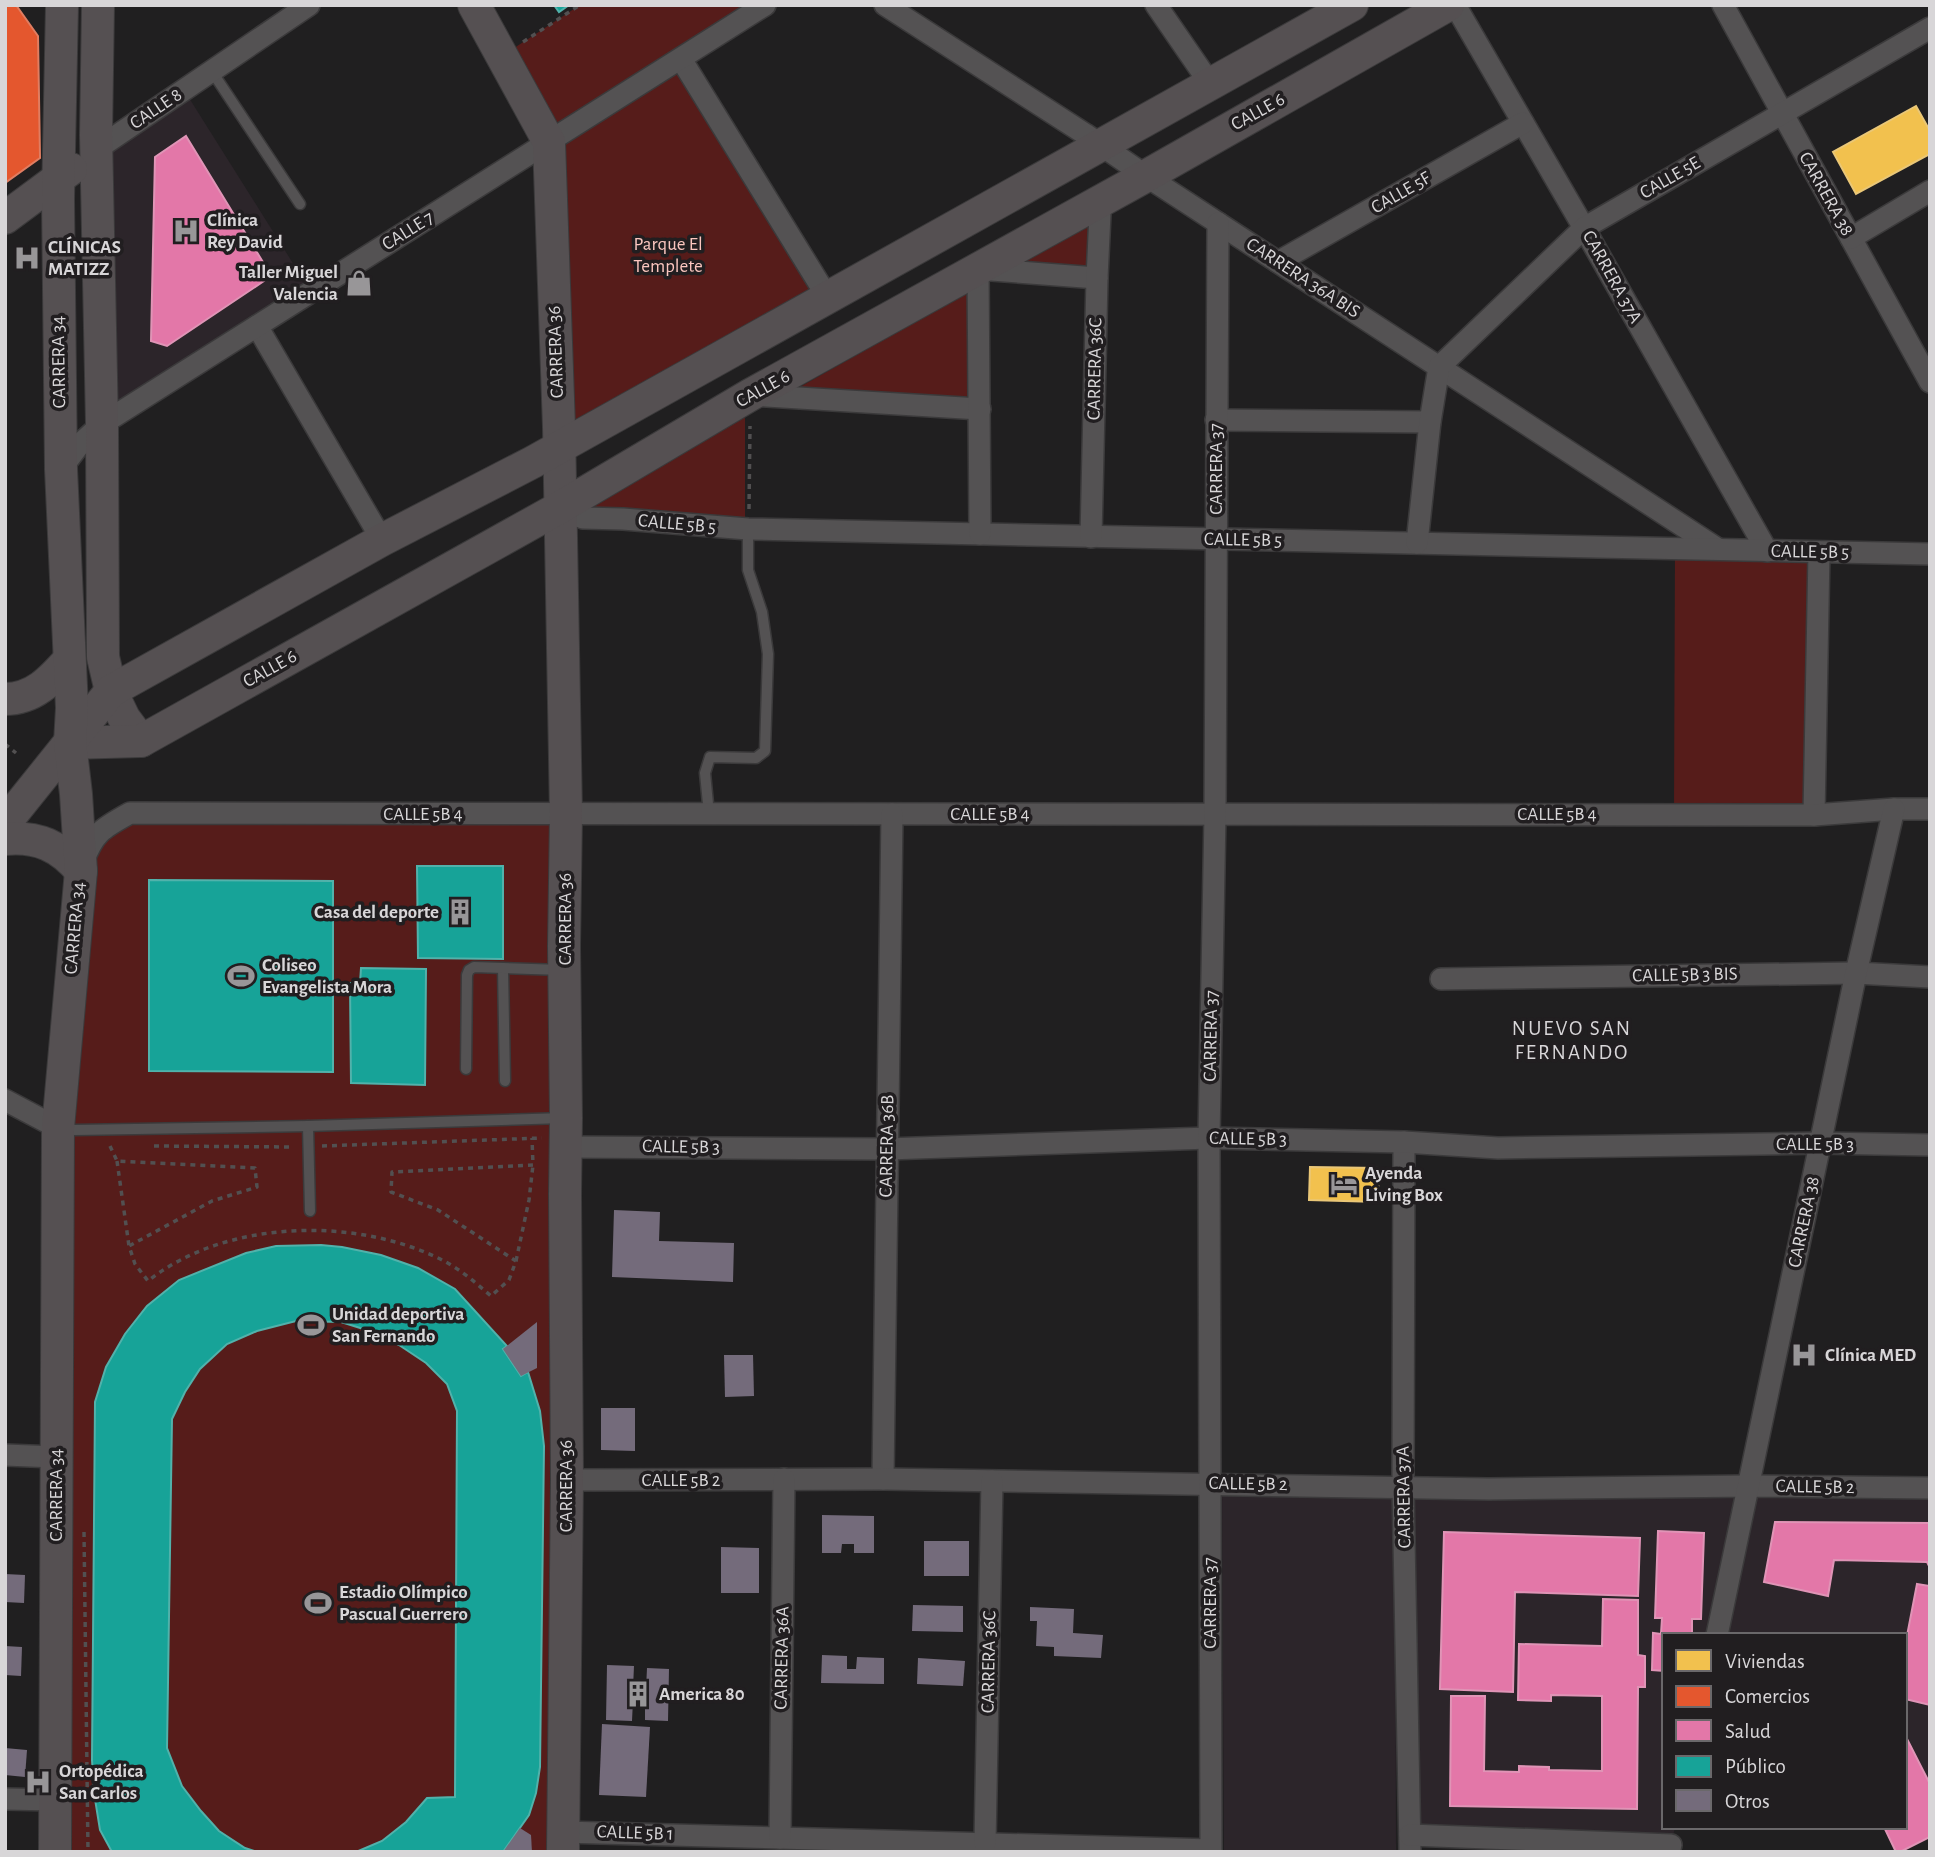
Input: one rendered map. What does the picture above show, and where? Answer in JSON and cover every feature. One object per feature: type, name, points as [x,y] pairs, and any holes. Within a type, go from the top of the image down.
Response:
[{"type":"main road","name":"CARRERA 34","points":[[55,1852],[58,1128],[80,871],[70,743],[72,708],[61,469],[58,178],[62,5]]},
{"type":"main road","points":[[98,5],[97,149],[103,657],[111,691],[124,718],[141,741]]},
{"type":"main road","name":"CARRERA 36","points":[[474,5],[549,142],[566,814],[564,946],[567,1480],[563,1842]]},
{"type":"main road","points":[[5,823],[111,691],[383,540],[558,448],[1352,5]]},
{"type":"main road","name":"CALLE 6","points":[[70,743],[141,741],[559,508],[750,409],[978,269],[1448,5]]},
{"type":"main road","name":"CALLE 8","points":[[5,218],[97,149]]},
{"type":"main road","points":[[5,699],[29,695],[48,684],[69,660]]},
{"type":"main road","points":[[5,839],[36,840],[54,846],[69,857],[80,871]]},
{"type":"street","name":"CALLE 8","points":[[97,149],[309,5]]},
{"type":"street","name":"CALLE 7","points":[[61,469],[80,444],[102,424],[765,5]]},
{"type":"street","name":"CARRERA 36A BIS","points":[[885,5],[1721,551]]},
{"type":"street","points":[[1156,5],[1211,85]]},
{"type":"street","name":"CARRERA 37A","points":[[1455,5],[1767,551]]},
{"type":"street","name":"CARRERA 38","points":[[1723,5],[1930,382]]},
{"type":"street","name":"CALLE 5E","points":[[1438,367],[1584,228],[1930,28]]},
{"type":"street","points":[[681,59],[828,298]]},
{"type":"street","name":"CALLE 5F","points":[[1278,262],[1524,123]]},
{"type":"street","points":[[1851,238],[1930,191]]},
{"type":"street","name":"CARRERA 36C","points":[[1091,537],[1100,214],[1098,202]]},
{"type":"street","name":"CARRERA 37","points":[[1211,1850],[1209,1138],[1215,814],[1218,223]]},
{"type":"street","points":[[980,534],[978,269],[1097,278]]},
{"type":"street","points":[[257,326],[383,540]]},
{"type":"street","points":[[1417,543],[1438,367]]},
{"type":"street","points":[[750,409],[980,409]]},
{"type":"street","points":[[1216,420],[1430,422]]},
{"type":"street","name":"CALLE 5B 5","points":[[559,508],[583,518],[748,529],[1930,554]]},
{"type":"street","points":[[1814,814],[1819,552]]},
{"type":"street","name":"CARRERA 38","points":[[1717,1633],[1856,972],[1894,809]]},
{"type":"street","name":"CALLE 5B 4","points":[[80,871],[88,848],[98,832],[130,813],[1814,814],[1930,809]]},
{"type":"street","name":"CARRERA 36B","points":[[883,1479],[892,814]]},
{"type":"street","name":"CALLE 5B 3 BIS","points":[[1441,979],[1856,972],[1930,977]]},
{"type":"street","points":[[5,1100],[58,1128]]},
{"type":"street","name":"CALLE 5B 3","points":[[566,1132],[887,1149],[1209,1138],[1404,1142],[1498,1148],[1821,1143],[1930,1145]]},
{"type":"street","name":"CARRERA 37A","points":[[1404,1142],[1403,1487],[1410,1843]]},
{"type":"street","points":[[5,1455],[57,1457]]},
{"type":"street","name":"CARRERA 36A","points":[[780,1838],[784,1479]]},
{"type":"street","name":"CALLE 5B 2","points":[[567,1480],[883,1479],[1489,1489],[1749,1486],[1930,1488]]},
{"type":"street","name":"CARRERA 36C","points":[[985,1843],[992,1481]]},
{"type":"street","points":[[5,1799],[55,1800]]},
{"type":"street","name":"CALLE 5B 1","points":[[563,1842],[780,1838],[863,1846],[985,1843],[1211,1850]]},
{"type":"street","points":[[1410,1843],[1673,1841]]},
{"type":"lane","points":[[211,70],[300,204]]},
{"type":"lane","points":[[709,814],[705,773],[710,757],[756,758],[765,751],[768,654],[762,612],[748,570],[748,529]]},
{"type":"lane","points":[[466,1069],[469,970],[474,967],[565,971]]},
{"type":"lane","points":[[503,968],[505,1081]]},
{"type":"lane","points":[[308,1126],[310,1211]]},
{"type":"lane","points":[[58,1128],[75,1130],[308,1126],[566,1132]]},
{"type":"path","points":[[502,56],[580,5]]},
{"type":"path","points":[[748,529],[750,409]]},
{"type":"path","points":[[5,744],[16,752]]},
{"type":"path","points":[[110,1146],[117,1161],[129,1246],[135,1264],[148,1281],[163,1270],[209,1247],[274,1232],[340,1233],[375,1238],[444,1261],[491,1296],[509,1280],[516,1261],[529,1200],[533,1138]]},
{"type":"path","points":[[117,1161],[255,1168],[257,1187],[212,1201],[129,1246]]},
{"type":"path","points":[[516,1261],[438,1210],[391,1192],[392,1172],[533,1165]]},
{"type":"shaded area","name":"Clínica Rey David","points":[[184,90],[311,292],[102,424],[111,139]]},
{"type":"shaded area","points":[[1403,1487],[1930,1488],[1930,1784],[1907,1739],[1907,1633],[1662,1633],[1662,1829],[1675,1829],[1671,1845],[1410,1835]]},
{"type":"shaded area","points":[[1222,1494],[1395,1499],[1396,1852],[1224,1852]]},
{"type":"green space","name":"Parque El Templete","points":[[580,5],[765,5],[681,58],[828,298],[558,448],[549,142],[502,56]]},
{"type":"green space","points":[[1097,218],[1093,275],[1010,265]]},
{"type":"green space","points":[[968,292],[976,406],[798,388]]},
{"type":"green space","points":[[745,417],[745,526],[596,513],[594,501]]},
{"type":"green space","points":[[1675,549],[1819,552],[1814,815],[1674,814]]},
{"type":"green space","name":"Unidad deportiva San Fernando","points":[[130,813],[566,814],[563,1852],[55,1852],[81,871]]},
{"type":"building: Viviendas","points":[[1916,106],[1930,131],[1930,154],[1856,194],[1833,152]]},
{"type":"building: Viviendas","name":"Ayenda Living Box","points":[[1310,1167],[1379,1168],[1378,1202],[1309,1200]]},
{"type":"building: Comercios","points":[[5,5],[16,5],[38,36],[40,158],[5,183]]},
{"type":"building: Salud","points":[[186,136],[269,272],[262,277],[264,281],[167,346],[151,341],[155,157]]},
{"type":"building: Salud","points":[[1775,1522],[1930,1523],[1930,1568],[1927,1562],[1834,1560],[1828,1596],[1764,1582]]},
{"type":"building: Salud","points":[[1658,1531],[1704,1533],[1701,1619],[1692,1619],[1692,1633],[1662,1633],[1662,1671],[1652,1670],[1653,1633],[1661,1634],[1662,1618],[1655,1618]]},
{"type":"building: Salud","points":[[1444,1532],[1640,1538],[1638,1596],[1515,1592],[1513,1692],[1440,1689]]},
{"type":"building: Salud","points":[[1917,1584],[1930,1586],[1930,1705],[1907,1699],[1907,1636]]},
{"type":"building: Salud","points":[[1603,1599],[1638,1600],[1638,1655],[1645,1656],[1645,1687],[1638,1687],[1637,1809],[1450,1806],[1451,1696],[1485,1696],[1484,1771],[1519,1772],[1519,1766],[1549,1767],[1549,1770],[1602,1771],[1602,1696],[1551,1695],[1551,1701],[1518,1700],[1519,1644],[1602,1646]]},
{"type":"building: Salud","points":[[1907,1739],[1930,1784],[1930,1837],[1896,1852],[1885,1829],[1907,1829]]},
{"type":"building: Público","points":[[554,5],[569,5],[559,12]]},
{"type":"building: Público","name":"Casa del deporte","points":[[417,866],[503,866],[503,959],[418,958]]},
{"type":"building: Público","name":"Coliseo Evangelista Mora","points":[[149,880],[333,881],[333,1072],[149,1071]]},
{"type":"building: Público","points":[[361,968],[426,969],[425,1085],[351,1083],[350,983],[360,983]]},
{"type":"building: Público","points":[[321,1245],[381,1255],[418,1268],[455,1289],[507,1346],[503,1349],[521,1376],[528,1372],[540,1411],[544,1446],[540,1767],[529,1815],[503,1852],[356,1852],[382,1841],[406,1822],[427,1798],[455,1797],[457,1411],[447,1384],[426,1363],[399,1345],[373,1332],[341,1322],[296,1321],[257,1331],[227,1344],[200,1369],[172,1419],[167,1748],[182,1786],[201,1811],[219,1831],[245,1848],[257,1852],[112,1852],[100,1830],[92,1760],[95,1402],[106,1367],[125,1334],[147,1306],[179,1280],[246,1253],[276,1246]]},
{"type":"building: Otros","points":[[614,1210],[660,1212],[659,1241],[734,1243],[733,1282],[612,1277]]},
{"type":"building: Otros","points":[[537,1322],[537,1368],[521,1376],[503,1349]]},
{"type":"building: Otros","points":[[724,1355],[753,1355],[754,1396],[725,1397]]},
{"type":"building: Otros","points":[[601,1408],[635,1408],[635,1451],[601,1450]]},
{"type":"building: Otros","points":[[822,1515],[874,1516],[874,1553],[854,1553],[854,1544],[842,1544],[841,1553],[822,1553]]},
{"type":"building: Otros","points":[[924,1541],[969,1541],[969,1576],[924,1576]]},
{"type":"building: Otros","points":[[721,1547],[759,1548],[759,1593],[721,1593]]},
{"type":"building: Otros","points":[[5,1574],[25,1575],[24,1603],[5,1602]]},
{"type":"building: Otros","points":[[913,1605],[963,1606],[963,1632],[912,1631]]},
{"type":"building: Otros","points":[[1030,1607],[1074,1609],[1073,1633],[1103,1635],[1101,1658],[1054,1656],[1054,1647],[1036,1646],[1037,1621],[1030,1621]]},
{"type":"building: Otros","points":[[5,1646],[22,1647],[21,1676],[5,1675]]},
{"type":"building: Otros","points":[[822,1655],[847,1656],[847,1669],[856,1669],[857,1657],[884,1658],[884,1684],[821,1683]]},
{"type":"building: Otros","points":[[918,1658],[965,1661],[963,1686],[917,1684]]},
{"type":"building: Otros","name":"America 80","points":[[607,1665],[634,1666],[633,1688],[646,1689],[647,1668],[669,1669],[668,1721],[645,1720],[645,1700],[633,1700],[632,1721],[606,1720]]},
{"type":"building: Otros","points":[[602,1724],[650,1727],[646,1797],[599,1795]]},
{"type":"building: Otros","points":[[5,1748],[27,1750],[25,1777],[5,1775]]},
{"type":"building: Otros","points":[[520,1828],[531,1835],[532,1852],[503,1852]]},
{"type":"place","name":"Clínica Rey David","points":[[186,231]]},
{"type":"place","name":"CLÍNICAS MATIZZ","points":[[27,258]]},
{"type":"place","name":"Taller Miguel Valencia","points":[[359,283]]},
{"type":"place","name":"Casa del deporte","points":[[460,912]]},
{"type":"place","name":"Coliseo Evangelista Mora","points":[[241,976]]},
{"type":"place","name":"Ayenda Living Box","points":[[1344,1184]]},
{"type":"place","name":"Unidad deportiva San Fernando","points":[[311,1325]]},
{"type":"place","name":"Clínica MED","points":[[1804,1355]]},
{"type":"place","name":"Estadio Olímpico Pascual Guerrero","points":[[318,1603]]},
{"type":"place","name":"America 80","points":[[638,1694]]},
{"type":"place","name":"Ortopédica San Carlos","points":[[38,1782]]},
{"type":"district","name":"NUEVO SAN FERNANDO","points":[[1572,1040]]}]
